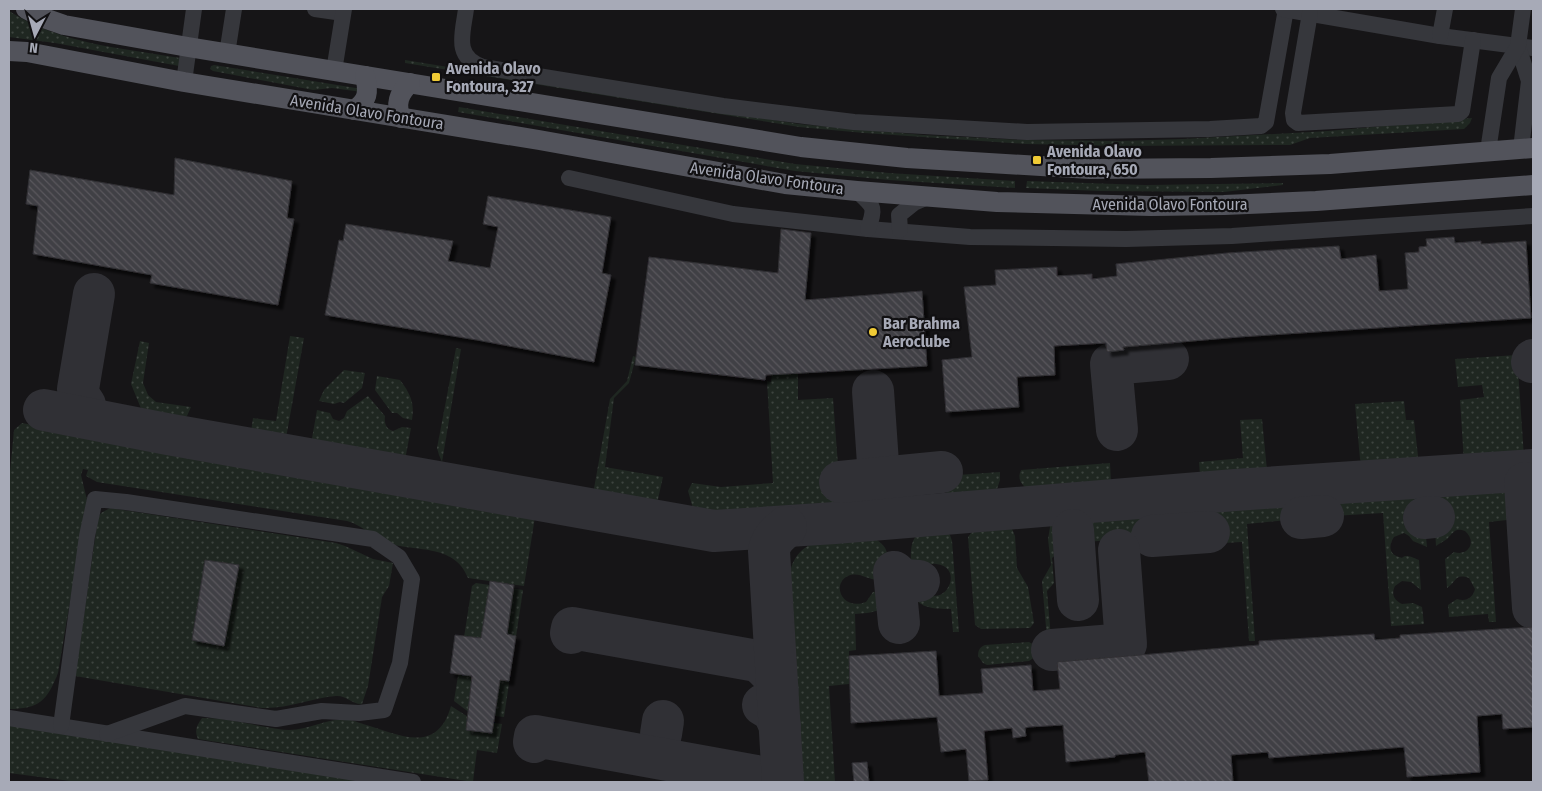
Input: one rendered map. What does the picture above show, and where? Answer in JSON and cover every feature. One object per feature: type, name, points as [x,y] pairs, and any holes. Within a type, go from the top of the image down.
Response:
[{"type":"main road","points":[[26,9],[41,17],[64,25],[188,48],[801,147],[907,158],[1029,166],[1210,168],[1330,164],[1527,149]]},
{"type":"main road","name":"Avenida Olavo Fontoura","points":[[9,51],[27,52],[184,82],[786,184],[857,191],[1056,204],[1151,206],[1316,201],[1533,186]]},
{"type":"main road","points":[[354,110],[360,106],[367,96],[365,76]]},
{"type":"main road","points":[[401,118],[398,112],[398,102],[403,89],[410,83]]},
{"type":"lane","points":[[184,82],[194,9]]},
{"type":"lane","points":[[227,54],[234,9]]},
{"type":"lane","points":[[322,9],[344,11],[334,71]]},
{"type":"lane","points":[[466,9],[462,45],[464,54],[473,64],[483,67],[723,106],[854,122],[1027,132],[1210,129],[1261,126],[1266,122],[1285,9],[1440,36],[1526,47]]},
{"type":"lane","points":[[1440,36],[1445,9]]},
{"type":"lane","points":[[1523,9],[1528,81],[1527,149]]},
{"type":"lane","points":[[1310,13],[1293,113],[1294,120],[1298,124],[1458,114],[1462,111],[1473,40]]},
{"type":"lane","points":[[1488,151],[1498,78],[1526,47]]},
{"type":"lane","points":[[569,178],[733,214],[868,229],[900,230],[970,237],[1126,239],[1222,237],[1533,216]]},
{"type":"lane","points":[[857,191],[872,205],[874,214],[868,229]]},
{"type":"lane","points":[[900,230],[898,215],[914,203],[928,197]]},
{"type":"lane","points":[[61,726],[87,536],[95,499],[373,539],[399,557],[412,580],[400,663],[384,710],[359,713],[322,711],[276,719],[185,706],[107,734]]},
{"type":"lane","points":[[9,718],[413,782]]},
{"type":"shaded area","points":[[9,11],[49,31],[70,38],[180,58],[179,66],[55,43],[9,37]]},
{"type":"shaded area","points":[[405,60],[799,124],[924,135],[1025,140],[1119,141],[1328,131],[1472,118],[1464,129],[1310,138],[1290,145],[1119,146],[1026,144],[799,127],[405,63]]},
{"type":"shaded area","points":[[214,65],[362,89],[362,92],[332,88],[313,90],[213,71],[210,69]]},
{"type":"shaded area","points":[[459,107],[795,164],[889,173],[1015,181],[1015,188],[889,180],[795,171],[458,112]]},
{"type":"shaded area","points":[[1027,181],[1145,185],[1283,183],[1283,185],[1224,192],[1100,191],[1026,188]]},
{"type":"shaded area","points":[[290,336],[304,338],[286,438],[251,432],[253,418],[276,421]]},
{"type":"shaded area","points":[[140,341],[149,343],[143,383],[148,395],[156,402],[191,407],[187,416],[179,420],[142,411],[131,384]]},
{"type":"shaded area","points":[[456,348],[461,349],[442,462],[437,448]]},
{"type":"shaded area","points":[[1517,355],[1524,457],[1464,462],[1460,400],[1484,397],[1482,385],[1458,387],[1455,359]]},
{"type":"shaded area","points":[[633,356],[636,357],[629,383],[614,398],[605,467],[663,477],[655,505],[593,494],[610,399],[627,381]]},
{"type":"shaded area","points":[[344,370],[365,373],[362,388],[344,403],[334,404],[319,401],[324,390]]},
{"type":"shaded area","points":[[798,373],[798,400],[833,398],[841,506],[724,516],[694,512],[688,491],[692,483],[721,487],[773,483],[767,381],[771,382],[772,374]]},
{"type":"shaded area","points":[[377,376],[400,380],[411,398],[413,408],[412,420],[403,418],[397,413],[392,413],[375,390]]},
{"type":"shaded area","points":[[368,396],[385,416],[385,423],[389,429],[393,431],[402,427],[411,428],[405,460],[311,444],[317,410],[330,413],[333,419],[339,421],[344,418],[347,411]]},
{"type":"shaded area","points":[[1404,401],[1406,420],[1414,420],[1417,461],[1414,465],[1363,467],[1360,459],[1355,404]]},
{"type":"shaded area","points":[[1262,419],[1267,470],[1200,475],[1199,462],[1243,458],[1240,420]]},
{"type":"shaded area","points":[[22,423],[535,517],[524,586],[468,578],[462,567],[453,559],[443,554],[384,542],[347,521],[97,482],[86,476],[88,470],[83,469],[81,475],[87,500],[58,673],[46,697],[41,701],[28,707],[9,709],[9,482],[14,430]]},
{"type":"shaded area","points":[[1110,463],[1111,483],[1027,489],[1021,483],[1020,478],[1021,470]]},
{"type":"shaded area","points":[[1000,472],[1000,480],[996,492],[947,496],[944,476]]},
{"type":"shaded area","points":[[1503,485],[1508,492],[1511,511],[1507,520],[1489,522],[1496,622],[1489,622],[1488,614],[1449,617],[1448,605],[1457,599],[1469,598],[1473,595],[1475,589],[1469,578],[1461,576],[1456,578],[1447,588],[1445,559],[1454,552],[1464,552],[1470,547],[1471,543],[1469,535],[1465,531],[1459,530],[1436,546],[1433,494],[1439,489]]},
{"type":"shaded area","points":[[1411,491],[1420,492],[1422,495],[1427,547],[1413,541],[1404,533],[1394,537],[1390,548],[1395,556],[1402,558],[1409,556],[1419,560],[1421,590],[1411,582],[1402,581],[1395,586],[1393,594],[1395,599],[1402,604],[1413,603],[1422,607],[1424,624],[1391,626],[1383,513],[1333,516],[1326,510],[1326,504],[1331,498]]},
{"type":"shaded area","points":[[1292,501],[1296,508],[1297,519],[1247,524],[1255,641],[1249,641],[1242,542],[1223,543],[1213,539],[1209,530],[1209,517],[1219,507]]},
{"type":"shaded area","points":[[110,508],[336,543],[373,559],[393,563],[389,586],[382,597],[368,686],[362,704],[336,696],[281,707],[262,708],[75,676],[98,518],[101,513]]},
{"type":"shaded area","points":[[1143,514],[1149,521],[1152,531],[1151,540],[1145,548],[1111,551],[1110,540],[1086,542],[1087,529],[1093,518]]},
{"type":"shaded area","points":[[1051,521],[1059,530],[1062,540],[1059,550],[1052,558],[1054,583],[1047,591],[1053,661],[1049,662],[1042,581],[1051,565],[1048,539]]},
{"type":"shaded area","points":[[1008,524],[1015,536],[1017,568],[1028,587],[1034,623],[1030,628],[981,629],[975,625],[968,537],[975,528]]},
{"type":"shaded area","points":[[928,530],[944,530],[950,535],[952,541],[959,632],[953,632],[951,609],[926,606],[917,601],[914,596],[914,589],[922,588],[930,595],[937,596],[944,593],[949,587],[950,573],[945,567],[931,564],[924,568],[920,574],[912,573],[911,563],[913,541],[919,533]]},
{"type":"shaded area","points":[[870,536],[882,544],[887,551],[889,575],[878,580],[853,574],[843,580],[840,590],[845,600],[851,603],[866,602],[873,592],[889,591],[891,592],[890,599],[879,610],[855,614],[856,650],[849,651],[849,684],[829,686],[835,782],[802,782],[788,584],[791,567],[797,556],[806,547],[816,542],[828,539]]},
{"type":"shaded area","points":[[476,583],[523,590],[504,717],[470,713],[454,701],[472,586]]},
{"type":"shaded area","points":[[1029,642],[1034,645],[1035,657],[1029,661],[987,665],[978,656],[978,652],[985,645]]},
{"type":"shaded area","points":[[451,706],[473,720],[502,724],[497,753],[477,750],[473,782],[198,739],[196,733],[197,725],[202,718],[289,730],[345,719],[415,738],[426,736],[436,731],[445,722]]},
{"type":"shaded area","points":[[9,725],[373,782],[78,782],[9,773]]},
{"type":"building","points":[[175,158],[292,181],[287,218],[294,219],[278,305],[150,283],[152,275],[33,254],[38,206],[26,204],[30,170],[174,195]]},
{"type":"building","points":[[488,196],[611,217],[602,273],[611,275],[594,362],[477,340],[325,315],[339,240],[343,241],[346,224],[453,241],[448,261],[490,268],[498,227],[483,224]]},
{"type":"building","points":[[781,229],[811,233],[805,300],[922,291],[927,366],[766,375],[765,380],[635,365],[649,257],[778,273]]},
{"type":"building","points":[[1454,237],[1455,243],[1481,241],[1481,244],[1526,241],[1531,318],[1239,337],[1123,347],[1124,350],[1107,352],[1106,343],[1054,346],[1055,375],[1017,377],[1019,407],[946,412],[942,360],[972,357],[964,287],[996,285],[995,270],[1057,267],[1057,276],[1092,274],[1092,279],[1117,276],[1116,264],[1227,253],[1339,246],[1341,259],[1376,255],[1379,291],[1408,289],[1405,253],[1419,252],[1419,247],[1427,246],[1426,239]]},
{"type":"building","points":[[205,560],[239,565],[224,646],[192,640]]},
{"type":"building","points":[[490,581],[514,585],[507,634],[516,636],[509,681],[500,680],[492,733],[466,730],[472,676],[450,673],[455,635],[481,638]]},
{"type":"building","points":[[1533,627],[1533,727],[1503,729],[1502,714],[1477,716],[1480,772],[1407,777],[1404,747],[1269,758],[1268,752],[1231,755],[1233,782],[1149,782],[1145,752],[1066,762],[1063,725],[1025,728],[1026,736],[1013,738],[1012,728],[984,731],[988,780],[969,781],[966,749],[941,752],[937,717],[851,723],[849,656],[936,651],[939,696],[983,693],[981,669],[1031,665],[1033,691],[1060,689],[1057,662],[1259,645],[1259,641],[1374,634],[1375,640],[1400,638],[1400,635]]},
{"type":"building","points":[[867,762],[869,782],[854,782],[852,763]]},
{"type":"taxiway","points":[[85,405],[79,396],[78,389],[94,294]]},
{"type":"taxiway","points":[[1117,430],[1111,364],[1168,359]]},
{"type":"taxiway","points":[[873,391],[879,478]]},
{"type":"taxiway","points":[[44,410],[167,434],[714,531],[835,523],[1235,490],[1533,470]]},
{"type":"taxiway","points":[[840,482],[942,472]]},
{"type":"taxiway","points":[[1525,483],[1533,608]]},
{"type":"taxiway","points":[[1301,518],[1323,516]]},
{"type":"taxiway","points":[[1424,518],[1434,517]]},
{"type":"taxiway","points":[[783,782],[769,551],[773,540],[786,527]]},
{"type":"taxiway","points":[[1073,530],[1078,600]]},
{"type":"taxiway","points":[[1152,536],[1209,532]]},
{"type":"taxiway","points":[[1052,650],[1126,644],[1119,550]]},
{"type":"taxiway","points":[[899,623],[894,572],[903,580],[919,581]]},
{"type":"taxiway","points":[[571,633],[572,628],[757,661],[769,671],[776,684],[776,696],[763,705],[773,711],[780,726]]},
{"type":"taxiway","points":[[661,734],[663,721]]},
{"type":"taxiway","points":[[534,742],[535,736],[756,776],[771,782]]},
{"type":"place","name":"Avenida Olavo Fontoura, 327","points":[[436,77]]},
{"type":"place","name":"Avenida Olavo Fontoura, 650","points":[[1037,160]]},
{"type":"place","name":"Bar Brahma Aeroclube","points":[[873,332]]}]
